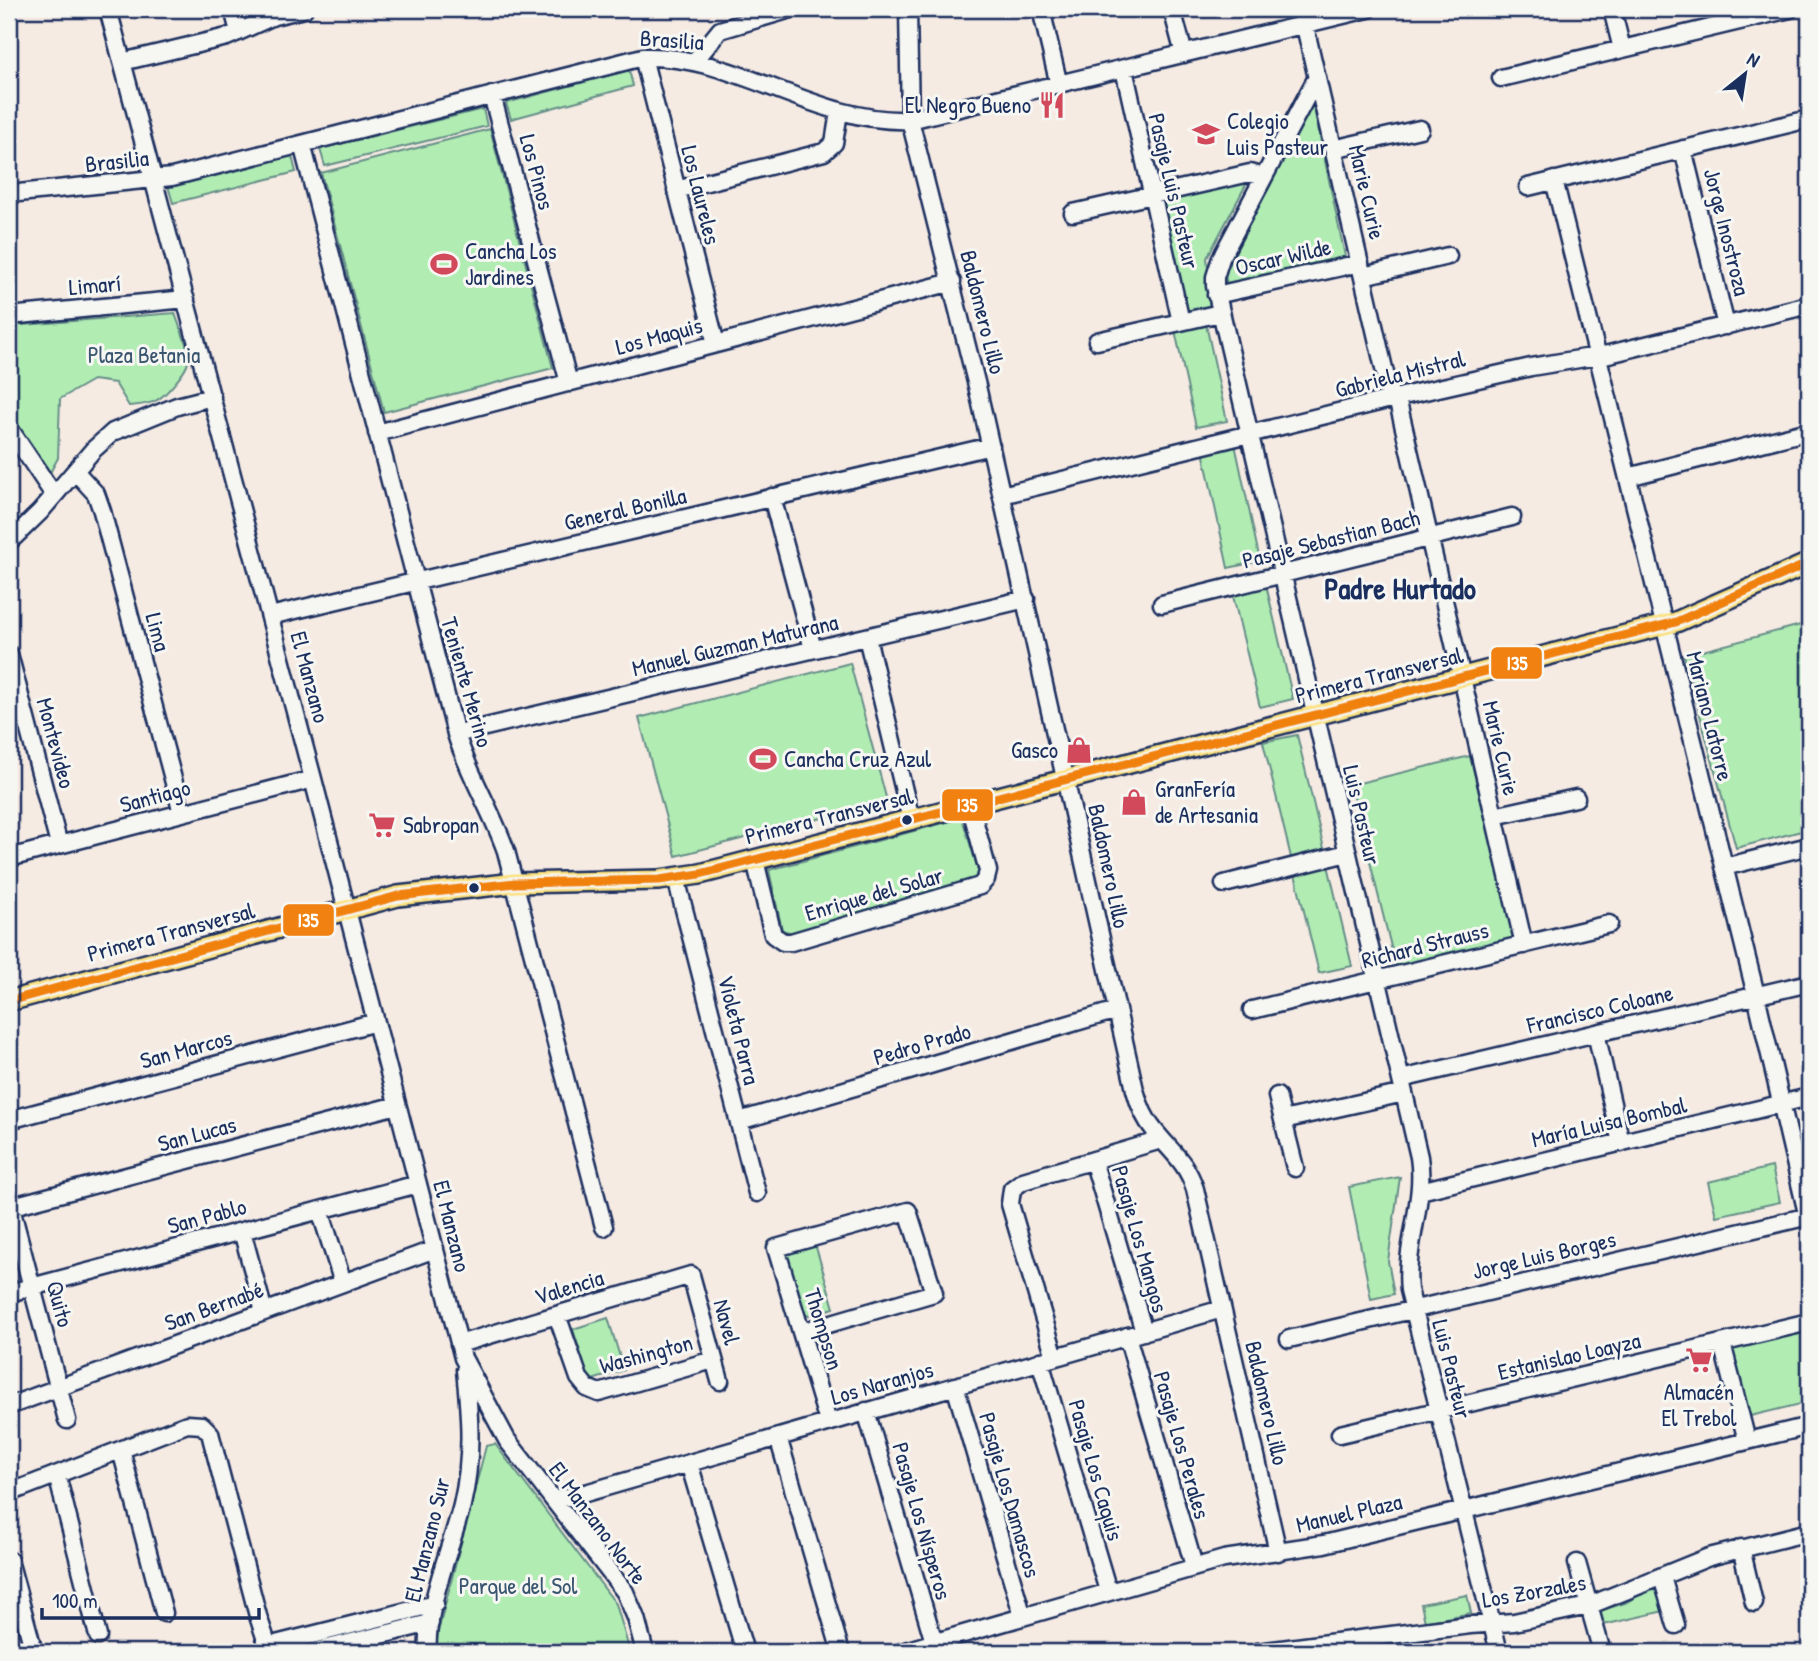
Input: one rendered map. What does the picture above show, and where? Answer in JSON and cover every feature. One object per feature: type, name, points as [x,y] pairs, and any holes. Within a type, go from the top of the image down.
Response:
[{"type":"main road","name":"Primera Transversal","points":[[9,1001],[398,897],[515,883],[676,878],[755,860],[1665,625],[1808,570]]},
{"type":"street","name":"El Manzano","points":[[108,9],[313,779],[461,1351],[471,1438]]},
{"type":"street","points":[[233,9],[239,32]]},
{"type":"street","points":[[122,62],[239,32],[274,16],[304,9]]},
{"type":"street","points":[[694,62],[720,30],[791,9]]},
{"type":"street","name":"Baldomero Lillo","points":[[908,9],[910,120],[991,446],[1139,1104],[1148,1122],[1161,1140],[1177,1154],[1192,1180],[1278,1552]]},
{"type":"street","points":[[1041,9],[1059,85]]},
{"type":"street","points":[[1172,9],[1184,54]]},
{"type":"street","name":"Brasilia","points":[[9,194],[153,181],[643,57],[694,62],[736,73],[839,112],[883,120],[910,120],[1184,54],[1303,17],[1368,9]]},
{"type":"street","points":[[1612,9],[1622,49]]},
{"type":"street","points":[[1501,78],[1790,9]]},
{"type":"street","points":[[1303,17],[1317,77]]},
{"type":"street","name":"Los Laureles","points":[[643,57],[716,344]]},
{"type":"street","name":"Pasaje Luis Pasteur","points":[[1124,69],[1181,322]]},
{"type":"street","name":"Marie Curie","points":[[1317,77],[1524,945]]},
{"type":"street","name":"Luis Pasteur","points":[[1317,77],[1217,267],[1216,295],[1419,1157],[1420,1191],[1408,1274],[1414,1310],[1499,1652]]},
{"type":"street","name":"Los Pinos","points":[[492,94],[569,383]]},
{"type":"street","points":[[676,190],[824,152],[834,143],[839,112]]},
{"type":"street","points":[[1528,187],[1809,122]]},
{"type":"street","points":[[1333,149],[1420,129]]},
{"type":"street","name":"Teniente Merino","points":[[302,144],[456,734],[467,766],[499,830],[515,883],[604,1227]]},
{"type":"street","name":"Jorge Inostroza","points":[[1683,149],[1726,326]]},
{"type":"street","points":[[1073,213],[1250,173],[1264,177]]},
{"type":"street","name":"Mariano Latorre","points":[[1554,180],[1809,1218]]},
{"type":"street","name":"Oscar Wilde","points":[[1216,295],[1448,256]]},
{"type":"street","name":"Los Maquis","points":[[377,433],[952,282]]},
{"type":"street","name":"Limarí","points":[[9,316],[186,299]]},
{"type":"street","name":"Gabriela Mistral","points":[[1002,495],[1394,398],[1531,367],[1598,356],[1809,305]]},
{"type":"street","points":[[1097,341],[1220,313]]},
{"type":"street","points":[[9,542],[103,440],[124,426],[177,406],[212,397]]},
{"type":"street","points":[[9,428],[54,495]]},
{"type":"street","points":[[1628,477],[1809,431]]},
{"type":"street","name":"General Bonilla","points":[[270,616],[991,446]]},
{"type":"street","name":"Lima","points":[[75,471],[96,494],[102,511],[182,813]]},
{"type":"street","points":[[772,497],[813,649]]},
{"type":"street","name":"Pasaje Sebastian Bach","points":[[1162,604],[1512,517]]},
{"type":"street","name":"Manuel Guzman Maturana","points":[[456,734],[1026,599]]},
{"type":"street","points":[[867,637],[911,820]]},
{"type":"street","name":"Montevideo","points":[[9,654],[59,845]]},
{"type":"street","name":"Santiago","points":[[9,858],[313,779]]},
{"type":"street","points":[[1494,816],[1576,797]]},
{"type":"street","name":"Enrique del Solar","points":[[755,860],[774,934],[783,942],[791,942],[980,886],[988,875],[988,866],[970,805]]},
{"type":"street","points":[[1724,867],[1809,846]]},
{"type":"street","points":[[1224,884],[1347,853]]},
{"type":"street","name":"Violeta Parra","points":[[676,878],[757,1193]]},
{"type":"street","name":"Richard Strauss","points":[[1252,1010],[1609,924]]},
{"type":"street","name":"Francisco Coloane","points":[[1283,1120],[1596,1033],[1809,983]]},
{"type":"street","name":"Pedro Prado","points":[[739,1121],[1117,1010]]},
{"type":"street","name":"San Marcos","points":[[9,1120],[376,1022]]},
{"type":"street","points":[[1596,1033],[1621,1143]]},
{"type":"street","points":[[1278,1096],[1295,1168]]},
{"type":"street","name":"María Luisa Bombal","points":[[1420,1191],[1809,1097]]},
{"type":"street","name":"San Lucas","points":[[9,1205],[397,1105]]},
{"type":"street","points":[[1093,1160],[1161,1140]]},
{"type":"street","name":"Pasaje Los Mangos","points":[[1093,1160],[1144,1332]]},
{"type":"street","name":"Pasaje Los Caquis","points":[[1093,1160],[1023,1181],[1015,1186],[1010,1194],[1010,1205],[1108,1591]]},
{"type":"street","name":"San Pablo","points":[[9,1293],[418,1184]]},
{"type":"street","name":"Quito","points":[[9,1205],[67,1420]]},
{"type":"street","points":[[320,1210],[343,1283]]},
{"type":"street","name":"Thompson","points":[[801,1332],[934,1293],[908,1211],[776,1248],[801,1332],[828,1422]]},
{"type":"street","name":"Jorge Luis Borges","points":[[1289,1339],[1809,1218]]},
{"type":"street","points":[[242,1231],[264,1312]]},
{"type":"street","name":"San Bernabé","points":[[9,1406],[435,1249]]},
{"type":"street","name":"Valencia","points":[[461,1351],[557,1315],[691,1275]]},
{"type":"street","name":"Navel","points":[[691,1275],[720,1381]]},
{"type":"street","name":"Los Naranjos","points":[[554,1500],[574,1497],[1222,1309]]},
{"type":"street","name":"Washington","points":[[557,1315],[579,1378],[587,1388],[599,1393],[713,1360]]},
{"type":"street","name":"Estanislao Loayza","points":[[1340,1434],[1809,1322]]},
{"type":"street","name":"Pasaje Los Perales","points":[[1126,1336],[1194,1566]]},
{"type":"street","points":[[1722,1343],[1747,1441]]},
{"type":"street","name":"El Manzano","points":[[461,1351],[499,1428]]},
{"type":"street","name":"Pasaje Los Damascos","points":[[955,1386],[1023,1616]]},
{"type":"street","name":"Pasaje Los Nísperos","points":[[866,1411],[934,1642]]},
{"type":"street","points":[[9,1493],[192,1423],[202,1425],[210,1433],[269,1649],[435,1604]]},
{"type":"street","name":"Manuel Plaza","points":[[901,1652],[1194,1566],[1240,1555],[1325,1544],[1809,1426]]},
{"type":"street","points":[[471,1438],[499,1428]]},
{"type":"street","name":"El Manzano Norte","points":[[499,1428],[514,1451],[625,1592],[636,1618],[645,1652]]},
{"type":"street","points":[[778,1437],[841,1652]]},
{"type":"street","name":"El Manzano Sur","points":[[428,1652],[430,1623],[467,1480],[471,1438]]},
{"type":"street","points":[[121,1450],[164,1613]]},
{"type":"street","points":[[689,1463],[746,1652]]},
{"type":"street","points":[[57,1475],[98,1636]]},
{"type":"street","name":"Los Zorzales","points":[[1257,1652],[1390,1644],[1588,1606],[1709,1557],[1809,1532]]},
{"type":"street","points":[[1741,1548],[1754,1603]]},
{"type":"street","points":[[9,1560],[34,1652]]},
{"type":"street","points":[[1577,1563],[1602,1652]]},
{"type":"street","points":[[1662,1577],[1676,1625]]},
{"type":"street","points":[[312,1652],[430,1623]]},
{"type":"green space","points":[[629,70],[633,86],[511,119],[506,103]]},
{"type":"green space","points":[[1309,104],[1313,104],[1346,261],[1227,288],[1225,273]]},
{"type":"green space","points":[[483,109],[487,126],[325,166],[320,149]]},
{"type":"green space","name":"Cancha Los Jardines","points":[[490,129],[553,368],[384,412],[321,173]]},
{"type":"green space","points":[[292,156],[296,172],[173,203],[168,186]]},
{"type":"green space","points":[[1249,179],[1207,258],[1212,310],[1186,316],[1160,200]]},
{"type":"green space","name":"Plaza Betania","points":[[175,313],[188,356],[187,366],[180,377],[154,402],[129,406],[115,383],[93,380],[60,399],[58,458],[47,478],[9,421],[9,326]]},
{"type":"green space","points":[[1204,315],[1227,421],[1196,427],[1173,321]]},
{"type":"green space","points":[[1235,444],[1260,561],[1228,568],[1203,451]]},
{"type":"green space","points":[[1266,585],[1293,699],[1260,707],[1232,592]]},
{"type":"green space","points":[[1808,623],[1809,829],[1736,848],[1684,656]]},
{"type":"green space","name":"Cancha Cruz Azul","points":[[850,663],[887,801],[676,856],[639,718]]},
{"type":"green space","points":[[1297,735],[1352,966],[1319,973],[1263,742]]},
{"type":"green space","points":[[1470,756],[1515,938],[1396,967],[1351,785]]},
{"type":"green space","points":[[962,818],[979,873],[973,883],[792,933],[782,930],[769,870]]},
{"type":"green space","points":[[1772,1167],[1780,1202],[1716,1216],[1708,1182]]},
{"type":"green space","points":[[1400,1177],[1388,1261],[1394,1294],[1371,1299],[1349,1187]]},
{"type":"green space","points":[[815,1244],[834,1308],[801,1317],[782,1254]]},
{"type":"green space","points":[[608,1318],[624,1370],[589,1381],[573,1329]]},
{"type":"green space","points":[[1809,1330],[1809,1402],[1746,1417],[1729,1350]]},
{"type":"green space","name":"Parque del Sol","points":[[495,1444],[616,1604],[630,1652],[436,1652],[438,1632],[486,1446]]},
{"type":"green space","points":[[1655,1586],[1664,1611],[1599,1626],[1595,1612],[1625,1603]]},
{"type":"green space","points":[[1467,1595],[1471,1613],[1425,1622],[1421,1604]]},
{"type":"transit line","name":"I35","points":[[9,1001],[398,896],[515,883],[659,880],[700,874],[1676,622],[1809,563]]},
{"type":"place","name":"El Negro Bueno","points":[[1052,105]]},
{"type":"place","name":"Colegio Luis Pasteur","points":[[1206,134]]},
{"type":"place","name":"Cancha Los Jardines","points":[[444,264]]},
{"type":"place","name":"Gasco","points":[[1079,750]]},
{"type":"place","name":"Cancha Cruz Azul","points":[[763,759]]},
{"type":"place","name":"GranFería de Artesania","points":[[1134,802]]},
{"type":"place","name":"Sabropan","points":[[382,825]]},
{"type":"place","name":"Almacén El Trebol","points":[[1699,1360]]},
{"type":"district","name":"Padre Hurtado","points":[[1400,589]]}]
